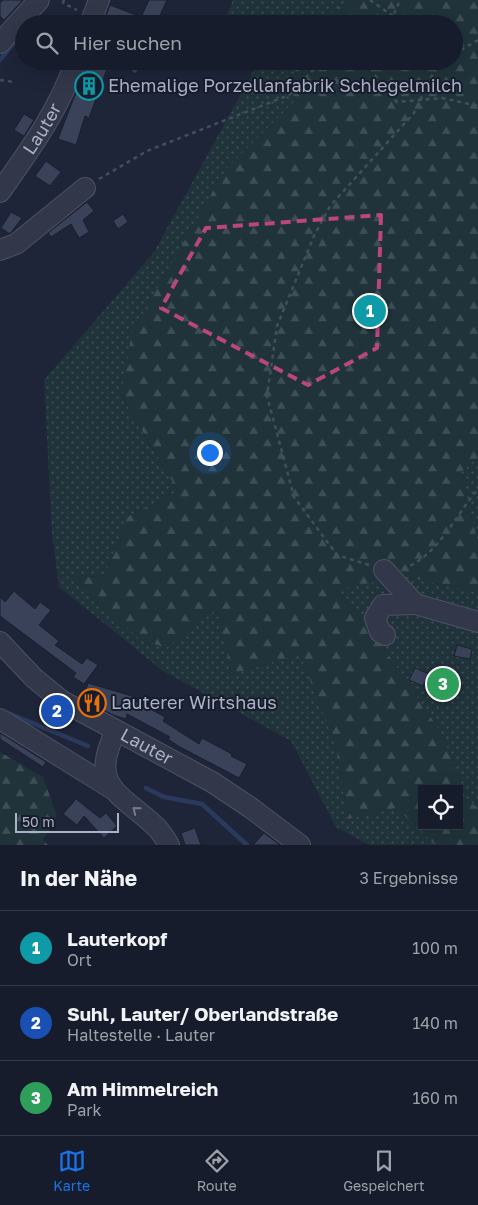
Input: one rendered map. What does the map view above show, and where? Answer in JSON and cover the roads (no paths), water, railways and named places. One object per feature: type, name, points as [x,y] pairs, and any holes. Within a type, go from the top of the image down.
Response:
[{"type":"street","points":[[25,15],[39,0]]},
{"type":"street","points":[[93,15],[99,0]]},
{"type":"street","points":[[0,43],[15,26]]},
{"type":"street","name":"Lauter","points":[[0,192],[44,130],[63,96],[73,70]]},
{"type":"street","points":[[0,250],[16,244],[85,188]]},
{"type":"street","points":[[384,570],[415,604]]},
{"type":"street","points":[[386,635],[380,632],[375,618],[384,605],[415,604],[478,622]]},
{"type":"street","name":"Lauter","points":[[0,642],[34,678],[62,701],[212,782],[251,808],[300,845]]},
{"type":"street","points":[[0,719],[111,788],[157,827],[169,845]]},
{"type":"street","points":[[111,788],[106,772],[106,754],[116,730]]},
{"type":"waterway","name":"Lauter","points":[[0,60],[15,41]]},
{"type":"waterway","name":"Lauter","points":[[8,713],[88,746]]},
{"type":"waterway","name":"Lauter","points":[[146,788],[164,797],[202,804],[247,845]]},
{"type":"place","name":"Ehemalige Porzellanfabrik Schlegelmilch","points":[[89,86]]},
{"type":"place","name":"Lauterkopf","points":[[370,311]]},
{"type":"place","name":"Am Himmelreich","points":[[443,684]]},
{"type":"place","name":"Lauterer Wirtshaus","points":[[92,703]]},
{"type":"place","name":"Suhl, Lauter/ Oberlandstraße","points":[[57,711]]}]
